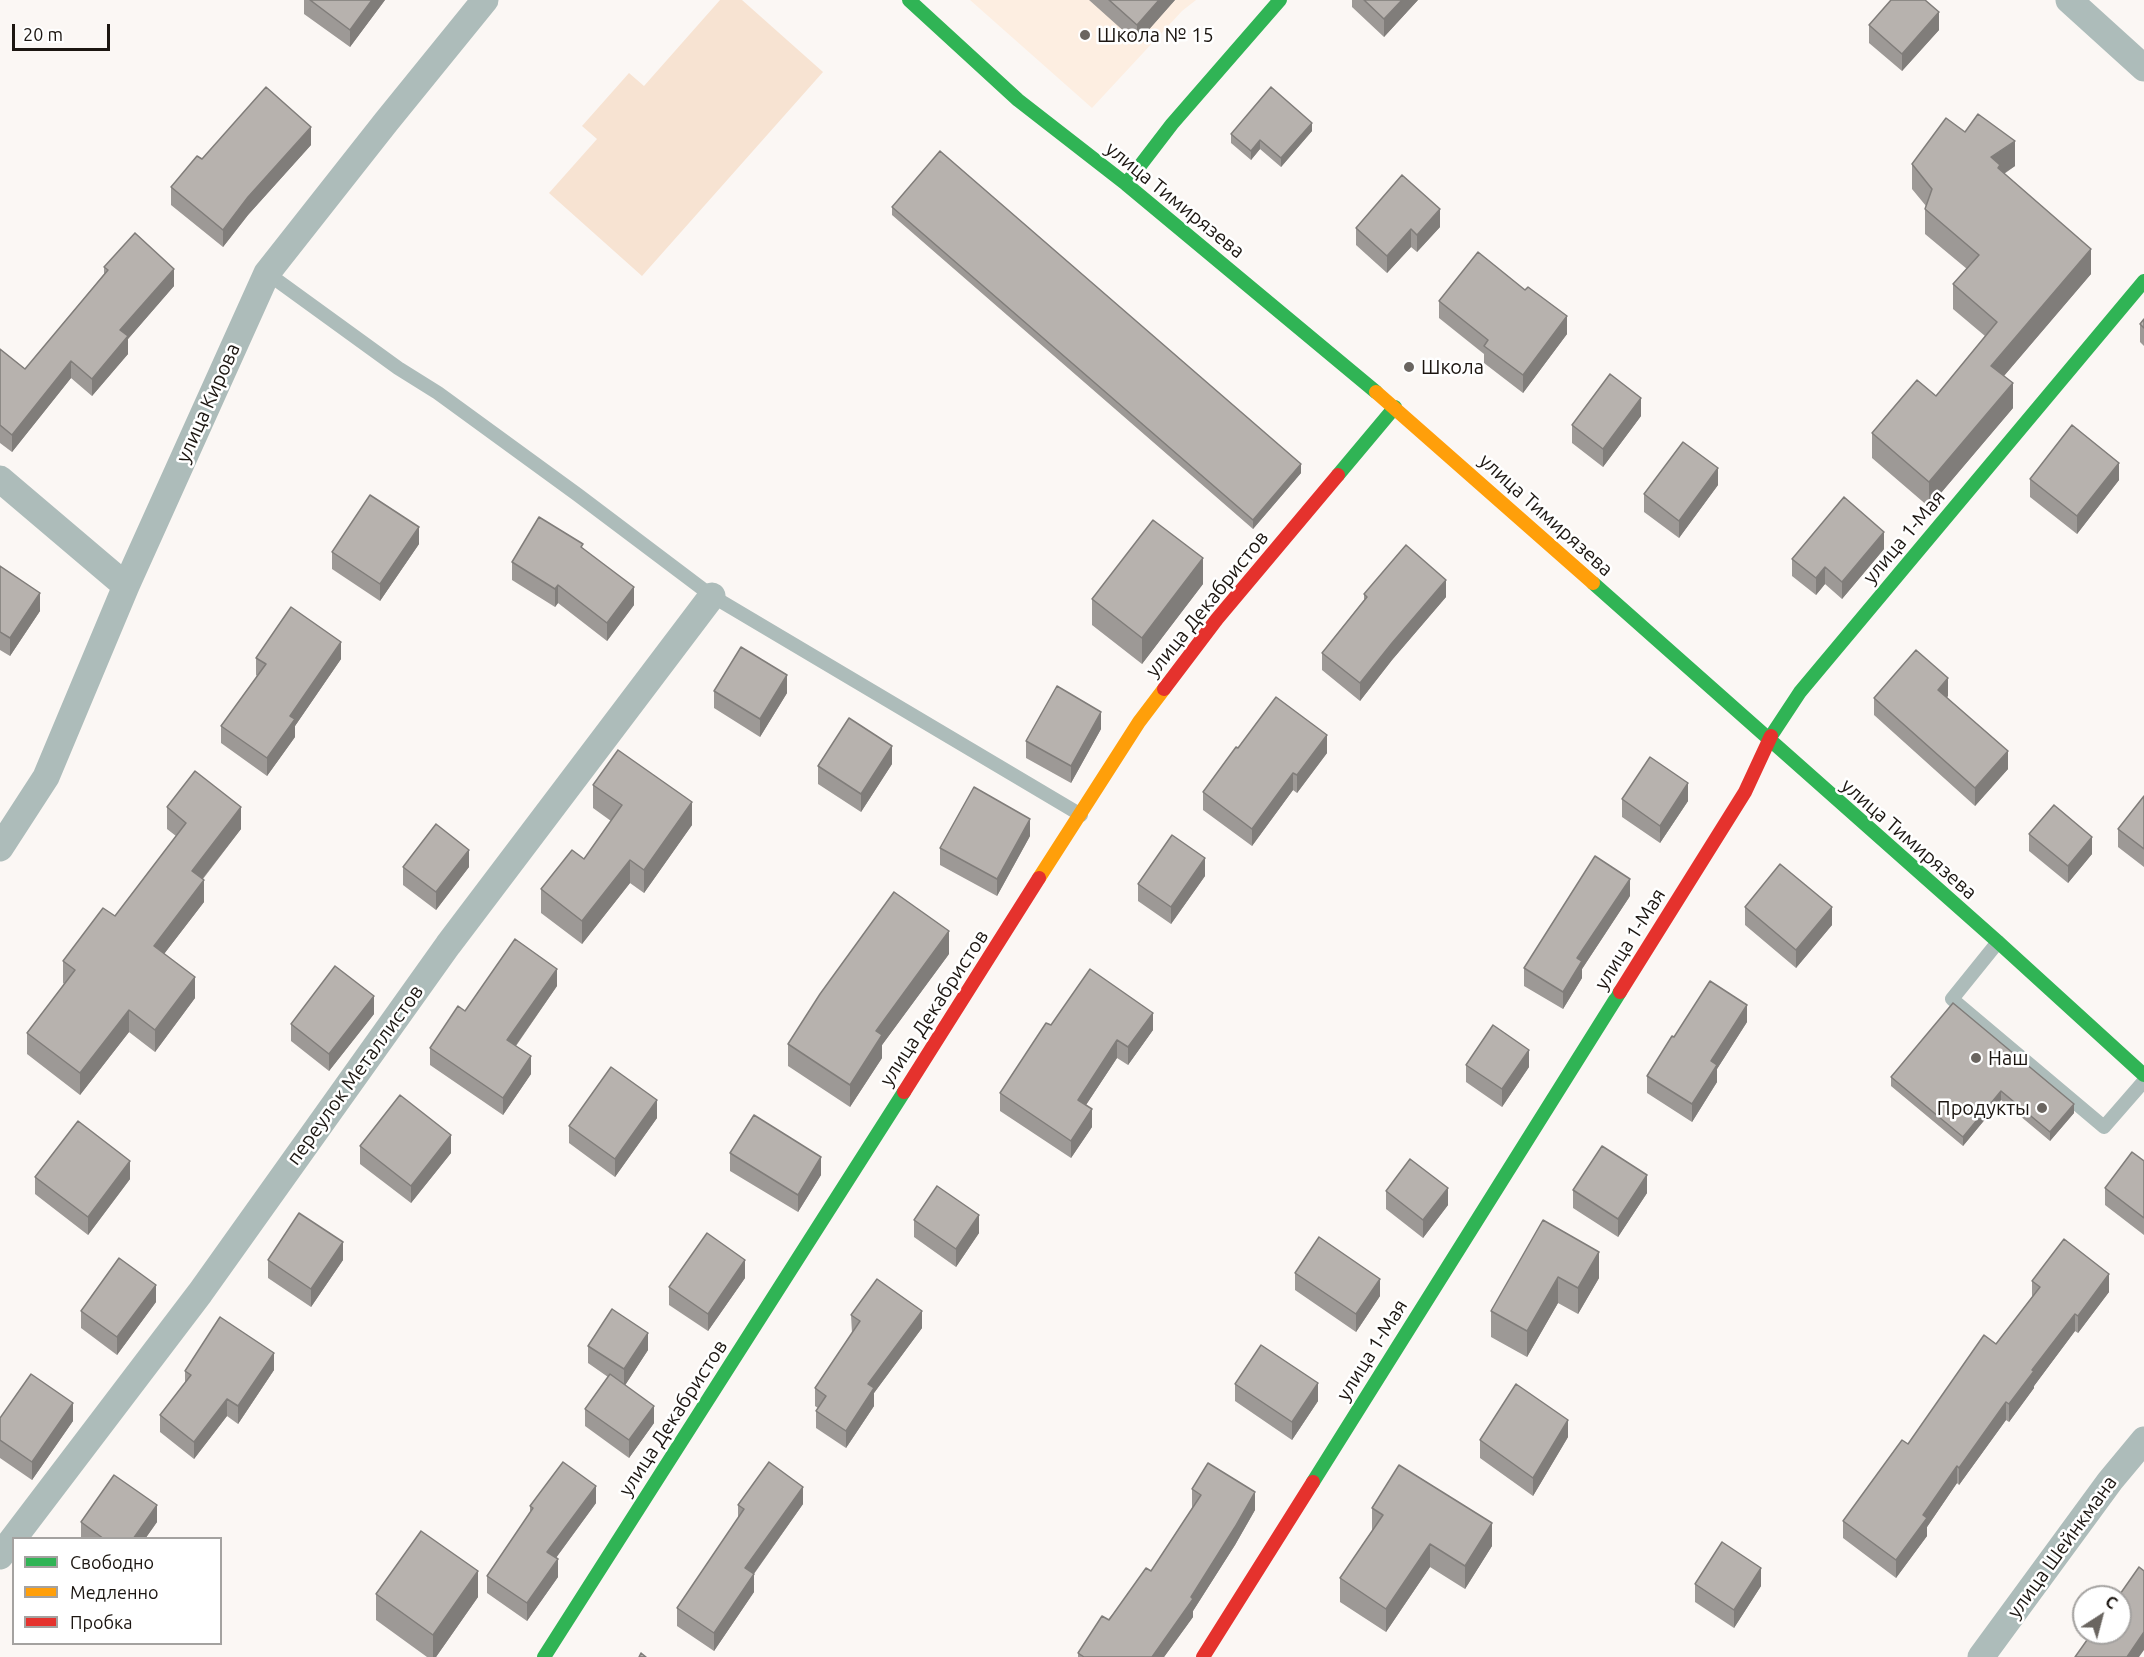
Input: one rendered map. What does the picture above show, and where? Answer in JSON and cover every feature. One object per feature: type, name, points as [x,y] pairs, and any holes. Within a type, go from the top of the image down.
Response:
[{"type":"street","name":"улица Кирова","points":[[0,848],[46,777],[126,586],[267,273],[486,0]]},
{"type":"street","name":"улица Тимирязева","points":[[909,0],[1018,100],[1126,184],[1395,407],[1768,741],[1998,942],[2144,1075]]},
{"type":"street","points":[[1126,184],[1172,124],[1280,0]]},
{"type":"street","points":[[2069,0],[2144,68]]},
{"type":"street","name":"улица 1-Мая","points":[[1203,1657],[1745,792],[1768,741],[1800,692],[2144,281]]},
{"type":"street","name":"улица Декабристов","points":[[544,1657],[1139,722],[1217,619],[1395,407]]},
{"type":"street","points":[[0,478],[126,586]]},
{"type":"street","name":"переулок Металлистов","points":[[14,1537],[200,1293],[448,945],[712,596]]},
{"type":"street","name":"улица Шейнкмана","points":[[1981,1657],[2110,1481],[2144,1440]]},
{"type":"street","name":"переулок Металлистов","points":[[0,1556],[12,1540]]},
{"type":"lane","points":[[267,273],[578,495],[712,596],[1081,815]]},
{"type":"lane","points":[[1998,942],[1952,999],[2104,1127],[2144,1081]]},
{"type":"shaded area","points":[[720,0],[742,0],[823,72],[642,276],[549,193],[597,139],[582,126],[629,73],[644,86]]},
{"type":"shaded area","name":"Школа № 15","points":[[970,0],[1196,0],[1182,11],[1092,108]]},
{"type":"building","points":[[310,0],[372,0],[350,30]]},
{"type":"building","points":[[1109,0],[1159,0],[1137,25]]},
{"type":"building","points":[[1364,0],[1402,0],[1384,19]]},
{"type":"building","points":[[1891,0],[1925,0],[1939,12],[1902,54],[1869,25]]},
{"type":"building","points":[[266,87],[311,127],[248,197],[223,230],[171,187],[197,156],[202,159]]},
{"type":"building","points":[[1271,87],[1312,123],[1281,158],[1260,140],[1251,151],[1231,134]]},
{"type":"building","points":[[1978,114],[2015,141],[1991,157],[2000,165],[1998,168],[2091,249],[1991,366],[2013,383],[1929,482],[1872,433],[1917,380],[1936,396],[1997,322],[1953,284],[1979,255],[1925,209],[1932,189],[1912,164],[1946,118],[1965,132]]},
{"type":"building","points":[[940,151],[1301,464],[1253,520],[892,207]]},
{"type":"building","points":[[1402,175],[1440,209],[1417,235],[1411,229],[1387,256],[1356,228]]},
{"type":"building","points":[[135,233],[174,269],[120,330],[128,336],[92,379],[71,361],[12,435],[0,425],[0,349],[25,369],[108,270],[104,267]]},
{"type":"building","points":[[1478,252],[1525,290],[1528,287],[1567,316],[1523,375],[1484,346],[1488,340],[1439,301]]},
{"type":"building","points":[[1610,374],[1641,398],[1603,449],[1572,425]]},
{"type":"building","points":[[2072,425],[2119,463],[2077,516],[2030,479]]},
{"type":"building","points":[[1683,442],[1718,468],[1679,521],[1644,494]]},
{"type":"building","points":[[370,495],[419,527],[380,584],[332,552]]},
{"type":"building","points":[[1844,497],[1884,532],[1842,582],[1825,567],[1816,578],[1792,559]]},
{"type":"building","points":[[539,517],[583,544],[581,547],[634,587],[607,623],[558,585],[555,589],[512,562]]},
{"type":"building","points":[[1153,520],[1203,558],[1142,638],[1092,599]]},
{"type":"building","points":[[1406,545],[1446,580],[1360,683],[1322,653],[1367,597],[1364,594]]},
{"type":"building","points":[[0,566],[40,593],[10,638],[0,632]]},
{"type":"building","points":[[291,607],[341,642],[290,716],[295,719],[267,758],[221,726],[266,664],[256,658]]},
{"type":"building","points":[[741,647],[787,675],[760,719],[714,691]]},
{"type":"building","points":[[1916,650],[1948,678],[1938,690],[2008,751],[1975,788],[1874,698]]},
{"type":"building","points":[[1057,686],[1101,712],[1071,766],[1026,741]]},
{"type":"building","points":[[1276,697],[1327,735],[1297,775],[1293,773],[1252,829],[1203,792]]},
{"type":"building","points":[[849,718],[892,746],[861,794],[818,766]]},
{"type":"building","points":[[618,750],[692,802],[644,870],[630,860],[582,921],[541,889],[572,850],[584,859],[622,805],[593,785]]},
{"type":"building","points":[[1650,757],[1688,783],[1660,826],[1622,799]]},
{"type":"building","points":[[195,771],[241,807],[192,871],[204,880],[154,946],[195,977],[155,1030],[129,1010],[80,1073],[27,1033],[75,970],[63,961],[103,908],[115,916],[186,823],[167,807]]},
{"type":"building","points":[[974,787],[1030,819],[997,879],[940,848]]},
{"type":"building","points":[[2144,796],[2144,849],[2118,829]]},
{"type":"building","points":[[2054,805],[2092,837],[2068,866],[2029,834]]},
{"type":"building","points":[[436,824],[469,850],[436,892],[403,867]]},
{"type":"building","points":[[1172,835],[1205,858],[1171,907],[1138,884]]},
{"type":"building","points":[[1595,856],[1630,879],[1577,958],[1582,961],[1563,992],[1524,968]]},
{"type":"building","points":[[1780,864],[1832,907],[1796,950],[1745,907]]},
{"type":"building","points":[[894,892],[949,931],[876,1031],[882,1035],[850,1085],[788,1044],[820,994]]},
{"type":"building","points":[[515,939],[557,969],[507,1040],[531,1056],[503,1098],[430,1048],[458,1006],[465,1011]]},
{"type":"building","points":[[335,966],[374,996],[329,1054],[291,1024]]},
{"type":"building","points":[[1090,969],[1153,1013],[1128,1047],[1117,1040],[1078,1100],[1092,1109],[1071,1141],[1000,1093],[1046,1023],[1051,1025]]},
{"type":"building","points":[[1710,981],[1747,1005],[1711,1061],[1717,1065],[1692,1104],[1647,1076]]},
{"type":"building","points":[[1953,1003],[2074,1104],[2050,1132],[2001,1091],[1963,1137],[1891,1077]]},
{"type":"building","points":[[1493,1025],[1529,1050],[1502,1089],[1466,1065]]},
{"type":"building","points":[[611,1067],[657,1100],[615,1159],[569,1126]]},
{"type":"building","points":[[400,1095],[451,1135],[411,1186],[360,1146]]},
{"type":"building","points":[[754,1115],[821,1157],[798,1195],[730,1153]]},
{"type":"building","points":[[78,1121],[130,1161],[88,1217],[35,1177]]},
{"type":"building","points":[[1602,1146],[1647,1175],[1618,1219],[1573,1190]]},
{"type":"building","points":[[2132,1152],[2144,1161],[2144,1218],[2105,1188]]},
{"type":"building","points":[[1410,1159],[1448,1188],[1423,1220],[1386,1191]]},
{"type":"building","points":[[937,1186],[979,1215],[956,1249],[914,1220]]},
{"type":"building","points":[[299,1213],[343,1242],[311,1289],[268,1260]]},
{"type":"building","points":[[1543,1220],[1599,1252],[1578,1288],[1558,1277],[1527,1331],[1491,1311]]},
{"type":"building","points":[[707,1233],[745,1260],[708,1314],[669,1287]]},
{"type":"building","points":[[1319,1237],[1380,1279],[1356,1314],[1295,1273]]},
{"type":"building","points":[[2064,1239],[2109,1274],[2078,1316],[2075,1314],[2009,1404],[2006,1402],[1959,1468],[1957,1466],[1923,1515],[1927,1518],[1896,1560],[1843,1521],[1902,1440],[1908,1444],[1984,1335],[1996,1344],[2040,1287],[2032,1281]]},
{"type":"building","points":[[119,1258],[156,1285],[117,1337],[81,1311]]},
{"type":"building","points":[[877,1279],[922,1311],[868,1384],[874,1388],[846,1431],[816,1411],[826,1396],[815,1388],[860,1321],[851,1315]]},
{"type":"building","points":[[612,1309],[648,1333],[624,1369],[588,1346]]},
{"type":"building","points":[[220,1317],[274,1353],[238,1406],[227,1399],[194,1442],[160,1415],[191,1375],[185,1371]]},
{"type":"building","points":[[1261,1345],[1318,1383],[1292,1422],[1235,1384]]},
{"type":"building","points":[[31,1374],[73,1403],[32,1462],[0,1440],[0,1418]]},
{"type":"building","points":[[610,1374],[654,1406],[629,1440],[585,1409]]},
{"type":"building","points":[[1516,1384],[1568,1420],[1533,1478],[1480,1440]]},
{"type":"building","points":[[563,1462],[596,1486],[547,1552],[558,1559],[527,1603],[487,1576],[533,1508],[530,1506]]},
{"type":"building","points":[[769,1462],[803,1487],[745,1568],[754,1574],[714,1633],[677,1608],[744,1509],[738,1505]]},
{"type":"building","points":[[1208,1463],[1255,1492],[1191,1597],[1193,1599],[1152,1657],[1084,1657],[1078,1653],[1102,1616],[1109,1620],[1146,1568],[1151,1571],[1201,1495],[1192,1489]]},
{"type":"building","points":[[1399,1465],[1492,1523],[1465,1566],[1430,1544],[1386,1609],[1340,1578],[1383,1515],[1372,1508]]},
{"type":"building","points":[[114,1475],[157,1505],[134,1537],[101,1537],[81,1522]]},
{"type":"building","points":[[421,1531],[478,1571],[433,1635],[376,1594]]},
{"type":"building","points":[[1722,1542],[1761,1568],[1734,1610],[1695,1584]]},
{"type":"building","points":[[2139,1567],[2144,1571],[2144,1632],[2127,1657],[2075,1657],[2084,1645],[2132,1645],[2132,1585],[2126,1585]]},
{"type":"traffic: fast","points":[[909,0],[1018,100],[1126,184],[1376,392]]},
{"type":"traffic: fast","points":[[1126,184],[1172,124],[1280,0]]},
{"type":"traffic: fast","points":[[1771,736],[1800,692],[2144,281]]},
{"type":"traffic: fast","points":[[1338,475],[1395,407]]},
{"type":"traffic: fast","points":[[1593,583],[1998,942],[2144,1075]]},
{"type":"traffic: fast","points":[[1313,1482],[1620,992]]},
{"type":"traffic: fast","points":[[544,1657],[904,1092]]},
{"type":"traffic: slow","points":[[1376,392],[1593,583]]},
{"type":"traffic: slow","points":[[1039,878],[1139,722],[1164,689]]},
{"type":"traffic: jam","points":[[1164,689],[1217,619],[1338,475]]},
{"type":"traffic: jam","points":[[1620,992],[1745,792],[1771,736]]},
{"type":"traffic: jam","points":[[904,1092],[1039,878]]},
{"type":"traffic: jam","points":[[1203,1657],[1313,1482]]},
{"type":"place","name":"Школа № 15","points":[[1085,35]]},
{"type":"place","name":"Школа","points":[[1409,367]]},
{"type":"place","name":"Наш","points":[[1976,1058]]},
{"type":"place","name":"Продукты","points":[[2042,1108]]}]
